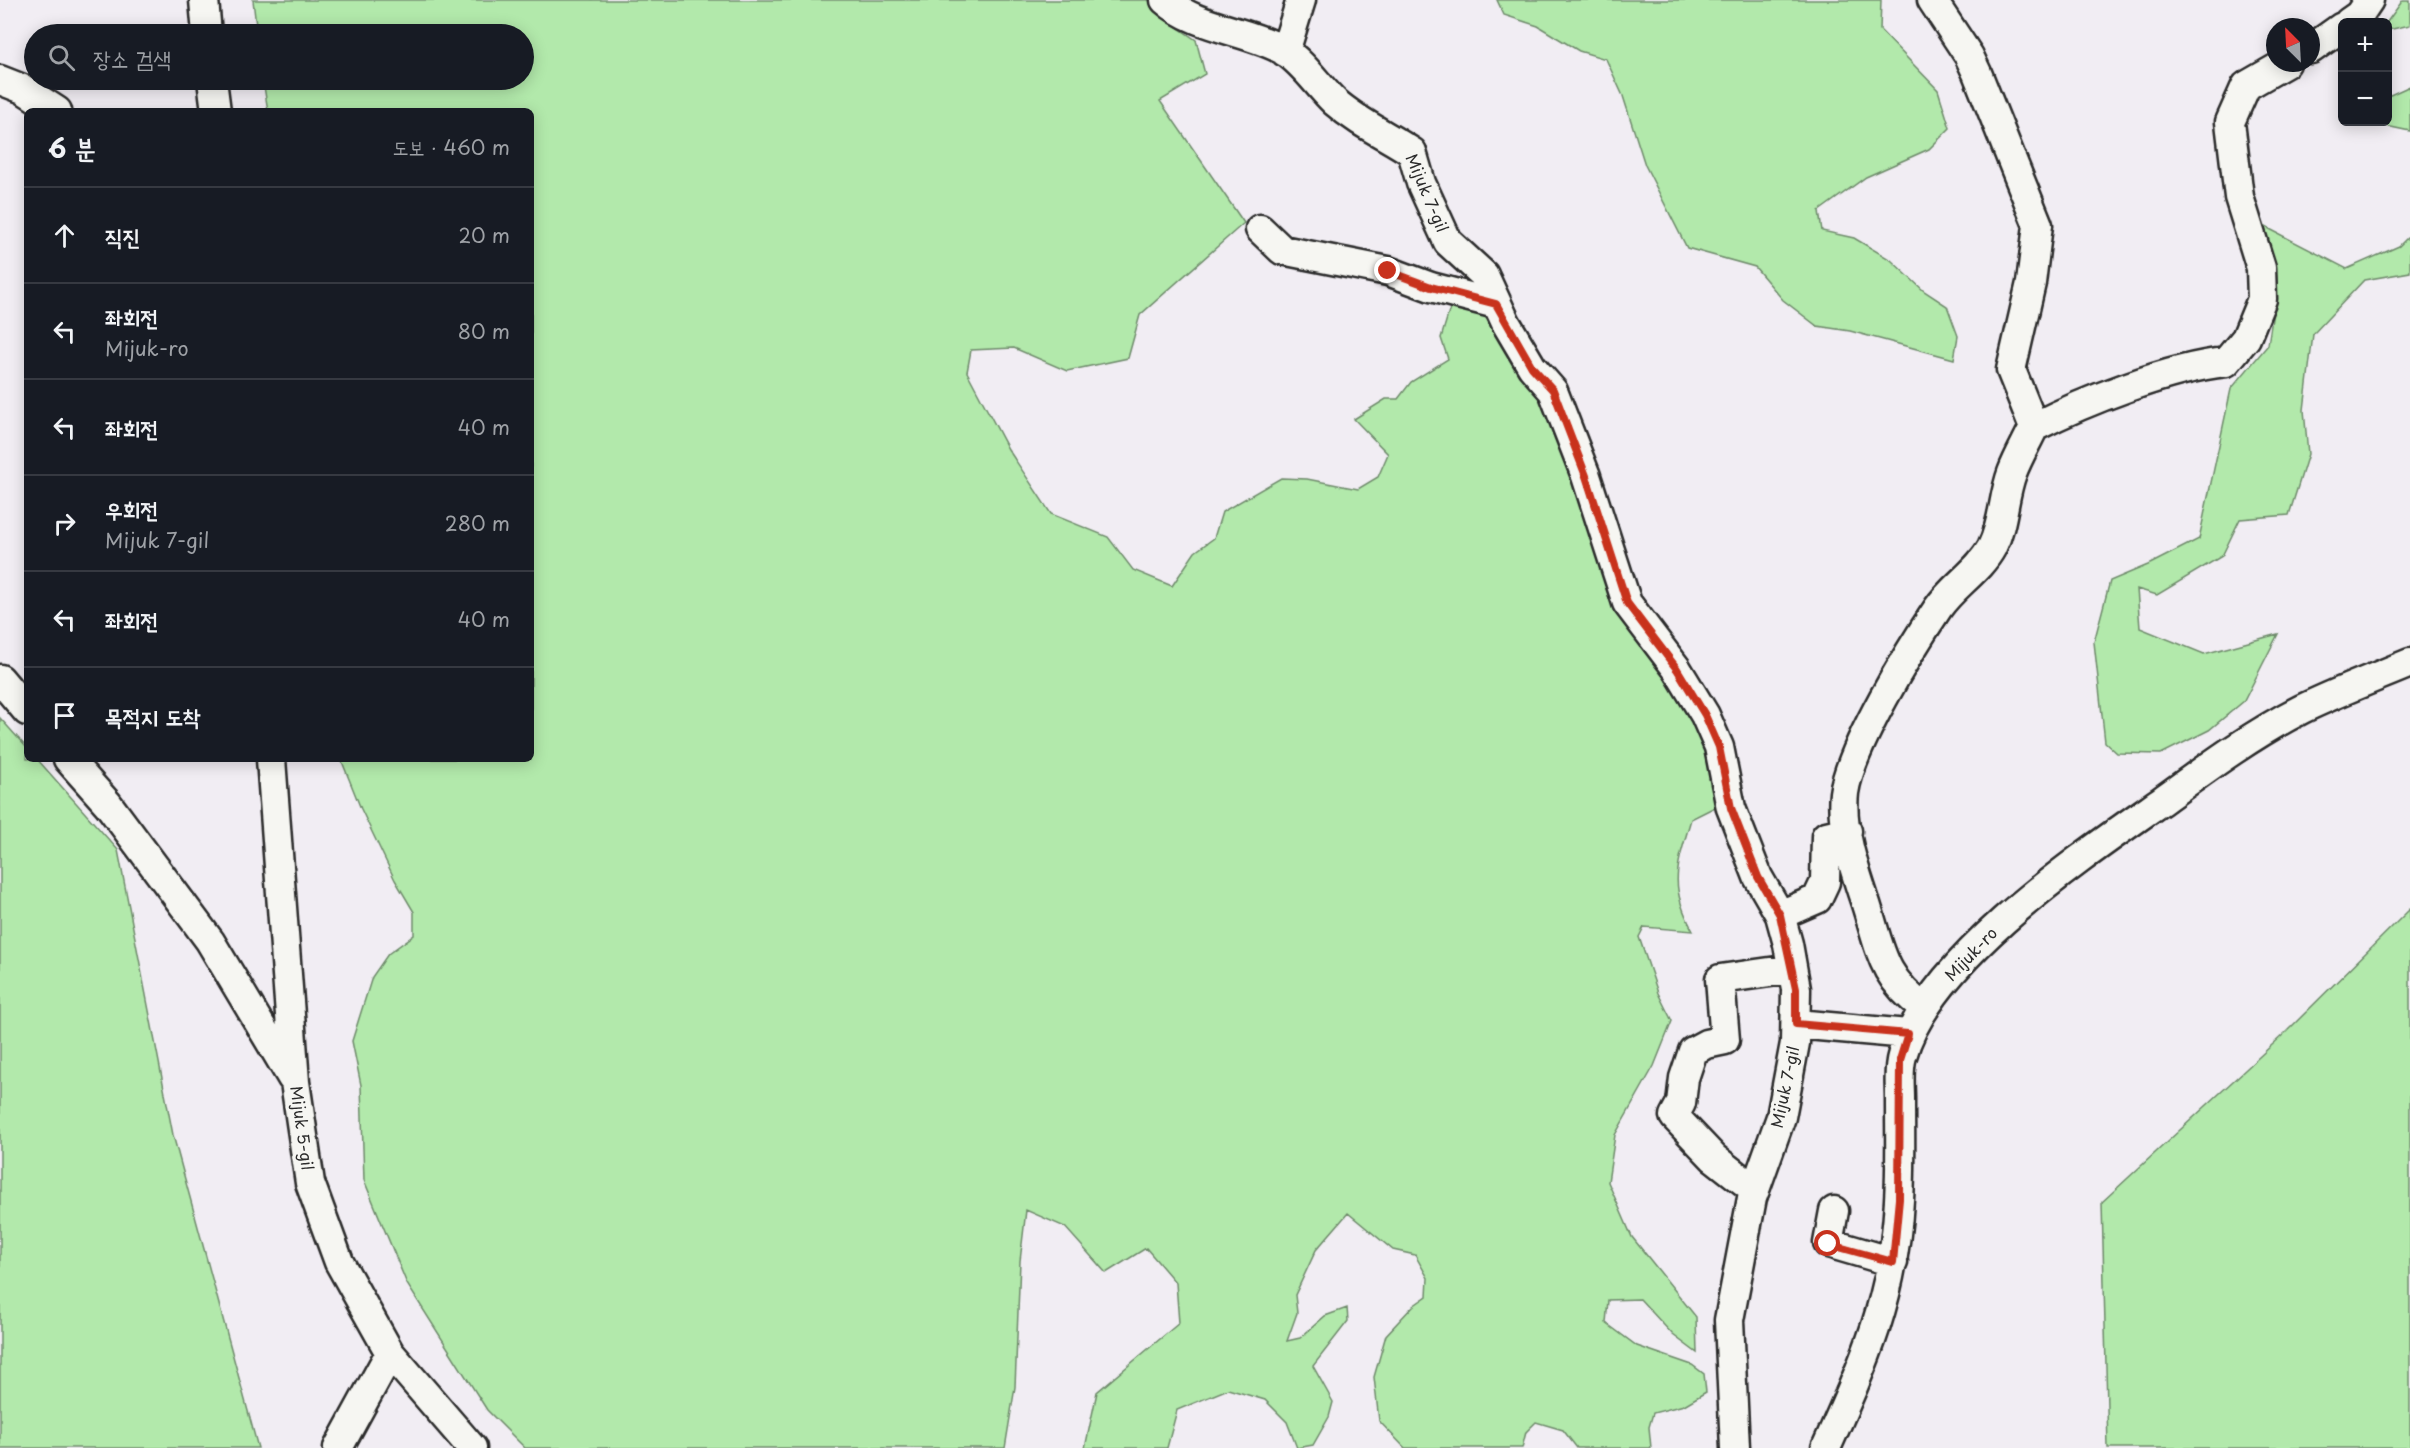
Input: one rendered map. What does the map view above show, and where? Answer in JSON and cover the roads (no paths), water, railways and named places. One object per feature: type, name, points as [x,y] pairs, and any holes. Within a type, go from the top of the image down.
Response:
[{"type":"street","points":[[204,0],[206,24]]},
{"type":"street","points":[[1165,0],[1192,16],[1247,34],[1285,51],[1301,0]]},
{"type":"street","points":[[1932,0],[1969,56],[2038,225],[2031,283],[2011,370],[2034,428]]},
{"type":"street","points":[[2355,18],[2369,0]]},
{"type":"street","points":[[2320,43],[2338,30]]},
{"type":"street","name":"Mijuk 7-gil","points":[[1285,51],[1336,102],[1364,125],[1412,152],[1421,183],[1448,242],[1484,275],[1496,304],[1532,367],[1553,390],[1586,476],[1627,603],[1677,669],[1705,715],[1719,747],[1731,808],[1758,877],[1780,915],[1792,969],[1796,1024],[1781,1117],[1755,1190],[1729,1320],[1735,1448]]},
{"type":"street","points":[[1924,1008],[1903,992],[1888,971],[1864,897],[1847,831],[1844,794],[1851,766],[1885,697],[1940,606],[1964,582],[1991,548],[2003,518],[2012,474],[2034,428],[2066,411],[2197,365],[2226,362],[2246,338],[2262,299],[2261,268],[2239,197],[2230,122],[2246,86],[2270,72]]},
{"type":"street","points":[[0,80],[24,90]]},
{"type":"street","points":[[25,90],[52,108]]},
{"type":"street","points":[[213,90],[216,108]]},
{"type":"street","points":[[1260,229],[1282,250],[1388,271],[1431,287],[1496,304]]},
{"type":"street","name":"Mijuk-ro","points":[[1826,1448],[1864,1364],[1886,1299],[1893,1262],[1899,1199],[1900,1060],[1908,1034],[1924,1008],[1972,950],[2013,912],[2111,836],[2210,766],[2302,709],[2410,663]]},
{"type":"street","points":[[0,679],[24,707]]},
{"type":"street","points":[[71,762],[108,804],[210,941],[295,1082]]},
{"type":"street","name":"Mijuk 5-gil","points":[[271,762],[295,1082],[310,1183],[339,1262],[390,1353],[472,1448]]},
{"type":"street","points":[[1780,915],[1817,900],[1825,882],[1826,836],[1847,831]]},
{"type":"street","points":[[1755,1190],[1714,1158],[1674,1116],[1681,1103],[1684,1078],[1693,1051],[1706,1044],[1725,1040],[1720,979],[1792,969]]},
{"type":"street","points":[[1796,1024],[1908,1034]]},
{"type":"street","points":[[1834,1211],[1828,1244],[1893,1262]]},
{"type":"street","points":[[338,1448],[390,1353]]}]
